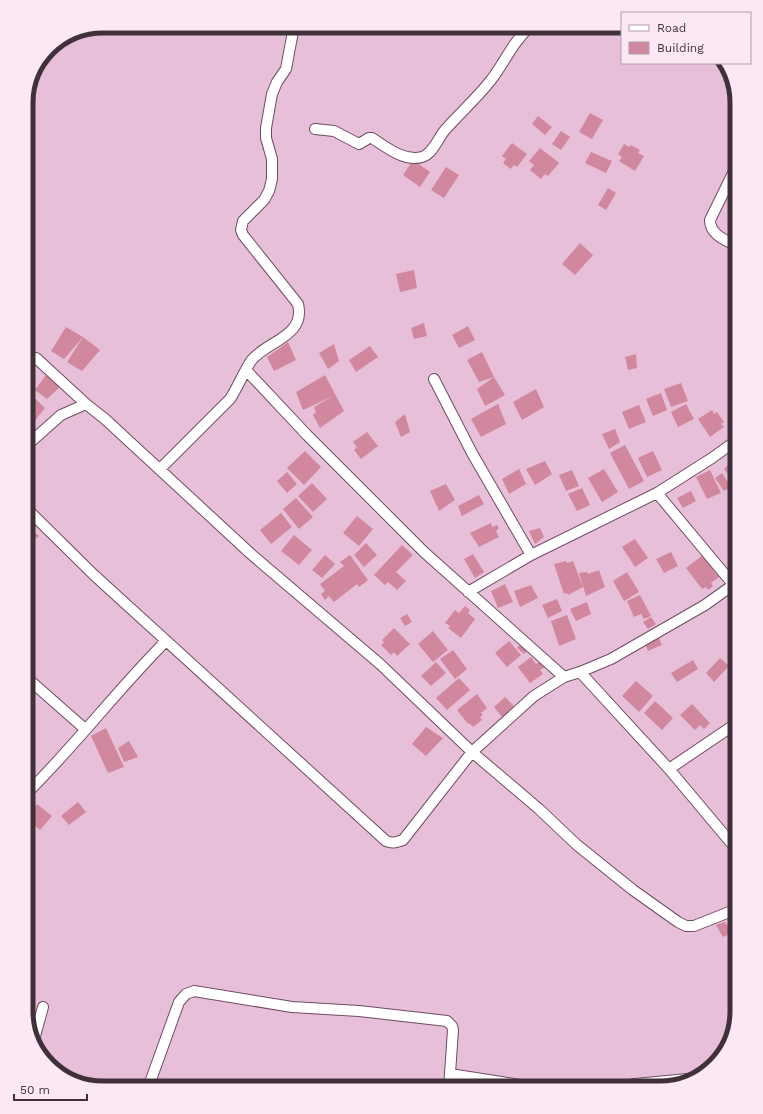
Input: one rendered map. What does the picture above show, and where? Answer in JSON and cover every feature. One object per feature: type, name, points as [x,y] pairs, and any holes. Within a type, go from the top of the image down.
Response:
[{"type":"street","points":[[160,469],[230,399],[252,361],[259,354],[290,332],[297,324],[300,316],[298,304],[243,235],[241,230],[243,221],[264,200],[270,191],[272,159],[266,138],[266,128],[272,94],[277,82],[286,69],[293,33]]},
{"type":"street","points":[[315,128],[334,131],[359,144],[369,138],[372,138],[402,156],[423,157],[428,154],[445,130],[491,80],[504,62],[513,44],[523,33]]},
{"type":"street","points":[[730,179],[710,220],[710,226],[712,231],[730,242]]},
{"type":"street","points":[[36,358],[160,469],[251,554],[380,664],[472,752],[540,809],[576,844],[633,890],[686,926],[694,926],[730,913]]},
{"type":"street","points":[[246,370],[307,435],[424,552],[564,677]]},
{"type":"street","points":[[434,379],[472,453],[531,555]]},
{"type":"street","points":[[33,440],[61,414],[86,404]]},
{"type":"street","points":[[468,592],[531,555],[657,493],[730,445]]},
{"type":"street","points":[[657,493],[730,581]]},
{"type":"street","points":[[33,516],[94,575],[386,841],[395,843],[404,840],[472,752],[534,696],[564,677],[611,659],[730,590]]},
{"type":"street","points":[[33,787],[166,640]]},
{"type":"street","points":[[580,672],[669,769],[730,842]]},
{"type":"street","points":[[33,683],[85,729]]},
{"type":"street","points":[[669,769],[730,728]]},
{"type":"street","points":[[151,1081],[179,1002],[186,994],[194,991],[292,1007],[359,1011],[447,1022],[452,1026],[453,1030],[450,1081]]},
{"type":"street","points":[[36,1032],[43,1007]]},
{"type":"street","points":[[450,1074],[495,1081]]},
{"type":"building","points":[[590,113],[603,120],[592,139],[579,132]]},
{"type":"building","points":[[538,116],[552,127],[545,135],[532,124]]},
{"type":"building","points":[[561,131],[570,137],[561,150],[552,144]]},
{"type":"building","points":[[512,143],[527,154],[517,167],[514,165],[511,169],[503,163],[506,159],[502,156]]},
{"type":"building","points":[[624,144],[629,147],[631,145],[640,150],[638,153],[644,156],[635,171],[619,161],[622,157],[618,154]]},
{"type":"building","points":[[540,148],[559,163],[548,176],[545,174],[541,179],[530,170],[534,165],[529,161]]},
{"type":"building","points":[[591,152],[612,161],[606,173],[585,163]]},
{"type":"building","points":[[413,160],[430,172],[420,187],[403,175]]},
{"type":"building","points":[[446,167],[459,175],[444,198],[431,190]]},
{"type":"building","points":[[608,188],[616,193],[606,210],[598,205]]},
{"type":"building","points":[[580,243],[593,255],[575,275],[562,264]]},
{"type":"building","points":[[414,270],[417,288],[400,292],[396,274]]},
{"type":"building","points":[[424,323],[427,336],[414,339],[411,328]]},
{"type":"building","points":[[468,326],[475,340],[459,348],[452,335]]},
{"type":"building","points":[[66,327],[83,337],[64,359],[51,351]]},
{"type":"building","points":[[83,337],[100,350],[82,371],[67,362]]},
{"type":"building","points":[[288,342],[296,360],[274,371],[267,357]]},
{"type":"building","points":[[334,344],[339,361],[328,369],[319,353]]},
{"type":"building","points":[[370,346],[378,357],[356,372],[349,360]]},
{"type":"building","points":[[482,352],[494,377],[479,382],[467,360]]},
{"type":"building","points":[[636,354],[637,368],[628,370],[625,357]]},
{"type":"building","points":[[46,375],[61,386],[47,399],[35,390]]},
{"type":"building","points":[[325,375],[344,411],[320,428],[313,415],[316,412],[314,407],[333,396],[303,410],[296,392]]},
{"type":"building","points":[[494,377],[505,395],[485,406],[477,389]]},
{"type":"building","points":[[681,383],[688,401],[671,407],[664,389]]},
{"type":"building","points":[[536,389],[544,407],[522,420],[513,402]]},
{"type":"building","points":[[661,393],[667,410],[653,416],[646,399]]},
{"type":"building","points":[[33,397],[45,408],[33,423]]},
{"type":"building","points":[[498,404],[506,424],[481,437],[471,419]]},
{"type":"building","points":[[686,404],[694,419],[678,427],[671,412]]},
{"type":"building","points":[[639,405],[646,422],[629,429],[622,412]]},
{"type":"building","points":[[712,410],[714,414],[717,412],[724,422],[721,424],[724,427],[710,437],[698,419]]},
{"type":"building","points":[[405,414],[410,432],[401,437],[395,422]]},
{"type":"building","points":[[615,429],[620,442],[609,449],[602,434]]},
{"type":"building","points":[[367,432],[378,446],[361,459],[354,450],[357,447],[353,442]]},
{"type":"building","points":[[625,445],[644,481],[629,489],[610,453]]},
{"type":"building","points":[[305,451],[321,467],[304,485],[287,468]]},
{"type":"building","points":[[653,451],[662,470],[647,477],[638,458]]},
{"type":"building","points":[[545,461],[552,474],[535,485],[526,469]]},
{"type":"building","points":[[730,463],[730,477],[724,469]]},
{"type":"building","points":[[519,469],[526,484],[509,494],[502,479]]},
{"type":"building","points":[[604,469],[618,492],[602,502],[588,478]]},
{"type":"building","points":[[572,470],[579,486],[566,491],[559,475]]},
{"type":"building","points":[[710,470],[721,493],[707,499],[696,477]]},
{"type":"building","points":[[287,472],[297,484],[287,493],[277,481]]},
{"type":"building","points":[[722,473],[730,488],[724,491],[715,478]]},
{"type":"building","points":[[312,483],[327,499],[313,512],[298,496]]},
{"type":"building","points":[[446,484],[455,500],[439,511],[430,491]]},
{"type":"building","points":[[582,488],[590,505],[577,511],[568,494]]},
{"type":"building","points":[[691,491],[696,501],[683,508],[677,498]]},
{"type":"building","points":[[479,495],[484,504],[462,516],[458,506]]},
{"type":"building","points":[[296,498],[313,517],[299,529],[283,509]]},
{"type":"building","points":[[281,513],[292,527],[271,544],[260,530]]},
{"type":"building","points":[[357,516],[373,529],[359,546],[343,533]]},
{"type":"building","points":[[491,523],[492,527],[497,525],[499,528],[496,531],[499,537],[479,547],[470,533]]},
{"type":"building","points":[[540,528],[544,537],[535,544],[529,531]]},
{"type":"building","points":[[33,531],[39,536],[33,541]]},
{"type":"building","points":[[294,535],[312,550],[299,565],[281,551]]},
{"type":"building","points":[[635,539],[648,558],[635,567],[622,547]]},
{"type":"building","points":[[366,543],[377,555],[364,567],[354,555]]},
{"type":"building","points":[[402,545],[413,555],[396,572],[406,581],[397,590],[388,582],[385,585],[374,575]]},
{"type":"building","points":[[671,552],[678,566],[664,573],[656,559]]},
{"type":"building","points":[[473,554],[484,572],[475,578],[464,559]]},
{"type":"building","points":[[325,555],[335,564],[322,578],[312,570]]},
{"type":"building","points":[[350,555],[368,580],[359,587],[357,584],[334,602],[329,596],[325,600],[321,594],[325,591],[320,584],[344,566],[340,562]]},
{"type":"building","points":[[703,555],[708,563],[711,561],[716,568],[713,570],[719,577],[711,583],[713,586],[708,590],[706,587],[702,589],[686,568]]},
{"type":"building","points":[[566,561],[567,563],[573,561],[583,587],[568,595],[567,593],[564,594],[554,564]]},
{"type":"building","points":[[599,570],[605,587],[586,596],[579,573],[587,572],[588,574]]},
{"type":"building","points":[[627,572],[639,592],[624,601],[613,581]]},
{"type":"building","points":[[505,584],[513,602],[498,608],[491,591]]},
{"type":"building","points":[[531,585],[538,598],[520,607],[514,591]]},
{"type":"building","points":[[640,595],[651,616],[644,619],[641,614],[634,617],[627,601]]},
{"type":"building","points":[[557,599],[562,611],[548,618],[542,605]]},
{"type":"building","points":[[587,602],[591,614],[576,621],[570,609]]},
{"type":"building","points":[[465,606],[470,610],[468,613],[475,619],[461,638],[448,628],[450,626],[445,623],[455,610],[459,613]]},
{"type":"building","points":[[407,614],[412,622],[405,626],[400,618]]},
{"type":"building","points":[[567,615],[576,639],[559,646],[551,621]]},
{"type":"building","points":[[651,617],[656,624],[648,629],[643,622]]},
{"type":"building","points":[[394,628],[410,644],[397,656],[394,652],[391,655],[381,645],[384,642],[382,640]]},
{"type":"building","points":[[433,631],[448,650],[433,662],[418,644]]},
{"type":"building","points":[[659,638],[662,645],[648,651],[645,643]]},
{"type":"building","points":[[509,641],[521,655],[507,667],[495,653]]},
{"type":"building","points":[[523,641],[530,648],[524,654],[517,648]]},
{"type":"building","points":[[453,650],[467,669],[455,679],[440,659]]},
{"type":"building","points":[[531,657],[536,664],[540,661],[545,667],[540,670],[543,674],[530,683],[518,667]]},
{"type":"building","points":[[720,658],[729,666],[714,682],[706,673]]},
{"type":"building","points":[[693,660],[698,669],[677,682],[671,673]]},
{"type":"building","points":[[436,662],[446,673],[431,686],[421,676]]},
{"type":"building","points":[[459,678],[470,690],[447,710],[436,698]]},
{"type":"building","points":[[636,681],[653,696],[639,712],[622,696]]},
{"type":"building","points":[[477,694],[487,708],[481,713],[483,715],[480,717],[482,720],[473,727],[469,723],[468,724],[457,710]]},
{"type":"building","points":[[505,697],[514,706],[502,717],[494,707]]},
{"type":"building","points":[[655,701],[673,718],[662,730],[644,713]]},
{"type":"building","points":[[692,704],[710,723],[704,729],[700,725],[695,730],[680,715]]},
{"type":"building","points":[[426,727],[443,738],[426,756],[412,744]]},
{"type":"building","points":[[106,728],[124,767],[108,773],[91,736]]},
{"type":"building","points":[[129,741],[138,757],[124,762],[118,748]]},
{"type":"building","points":[[78,802],[86,812],[69,825],[61,816]]},
{"type":"building","points":[[37,804],[52,816],[40,830],[33,824],[33,809]]},
{"type":"building","points":[[725,922],[730,930],[730,934],[723,937],[716,925]]}]
